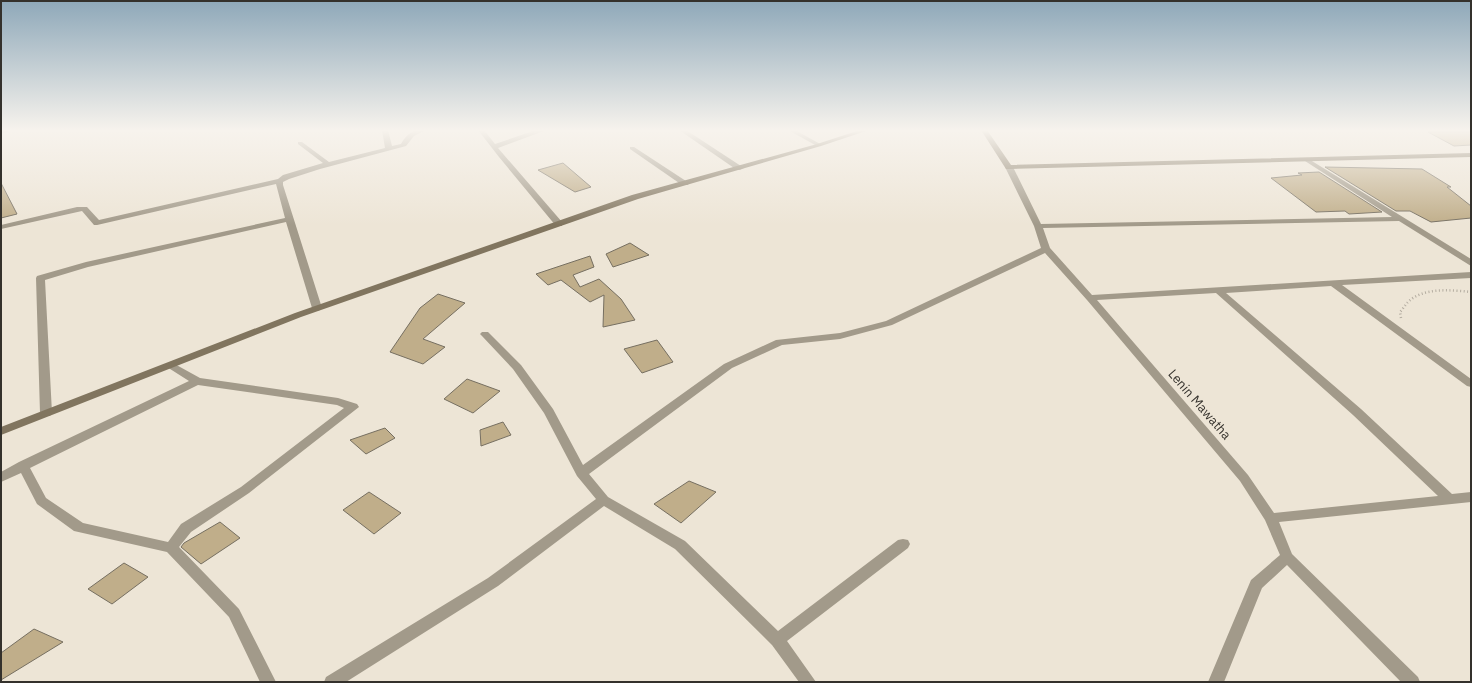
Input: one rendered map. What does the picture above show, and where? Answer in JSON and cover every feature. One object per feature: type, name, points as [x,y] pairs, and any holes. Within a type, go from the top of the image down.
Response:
[{"type":"street","points":[[325,162],[329,165]]},
{"type":"street","points":[[1,227],[77,209],[84,209],[97,223],[280,181],[286,177],[342,162]]},
{"type":"street","points":[[507,162],[559,224]]},
{"type":"street","points":[[653,162],[685,183]]},
{"type":"street","points":[[731,162],[740,168]]},
{"type":"street","points":[[1,431],[317,308],[635,197],[761,162]]},
{"type":"street","name":"Lenin Mawatha","points":[[1006,162],[1038,226],[1046,249],[1090,298],[1244,478],[1271,518],[1287,557],[1412,682]]},
{"type":"street","points":[[1009,167],[1227,162]]},
{"type":"street","points":[[1310,162],[1471,263]]},
{"type":"street","points":[[280,181],[279,185],[317,308]]},
{"type":"street","points":[[46,414],[40,278],[86,265],[290,219]]},
{"type":"street","points":[[1038,226],[1401,220]]},
{"type":"street","points":[[581,473],[728,366],[780,342],[840,336],[889,323],[1046,249]]},
{"type":"street","points":[[1090,298],[1471,275]]},
{"type":"street","points":[[1334,284],[1471,384]]},
{"type":"street","points":[[1219,291],[1357,412],[1450,500]]},
{"type":"street","points":[[485,334],[517,367],[549,412],[581,473],[604,500],[680,545],[777,640],[808,682]]},
{"type":"street","points":[[171,365],[196,381],[338,402],[353,407],[244,490],[186,528],[171,548]]},
{"type":"street","points":[[1,477],[196,381]]},
{"type":"street","points":[[23,465],[41,501],[79,527],[171,548],[234,613],[268,682]]},
{"type":"street","points":[[1271,518],[1471,497]]},
{"type":"street","points":[[332,682],[493,582],[604,500]]},
{"type":"street","points":[[777,640],[903,544]]},
{"type":"street","points":[[1216,682],[1256,584],[1287,557]]},
{"type":"path","points":[[1402,323],[1400,312],[1409,300],[1429,293],[1458,291],[1471,292]]},
{"type":"building","points":[[563,163],[591,187],[575,192],[538,170]]},
{"type":"building","points":[[1325,167],[1422,169],[1451,187],[1447,187],[1471,206],[1471,218],[1431,222],[1410,211],[1396,211]]},
{"type":"building","points":[[1319,172],[1382,212],[1349,214],[1345,211],[1316,212],[1271,178],[1302,175],[1298,173]]},
{"type":"building","points":[[1,183],[17,214],[1,218]]},
{"type":"building","points":[[630,243],[649,255],[613,267],[606,254]]},
{"type":"building","points":[[590,256],[594,267],[573,275],[580,287],[599,279],[621,299],[635,320],[603,327],[604,295],[590,302],[561,280],[548,285],[536,274]]},
{"type":"building","points":[[438,294],[465,303],[423,339],[445,347],[423,364],[390,352],[420,308]]},
{"type":"building","points":[[657,340],[673,362],[642,373],[624,349]]},
{"type":"building","points":[[467,379],[500,391],[473,413],[444,399]]},
{"type":"building","points":[[503,422],[511,435],[481,446],[480,430]]},
{"type":"building","points":[[385,428],[395,438],[366,454],[350,440]]},
{"type":"building","points":[[689,481],[716,492],[681,523],[654,504]]},
{"type":"building","points":[[369,492],[401,513],[374,534],[343,510]]},
{"type":"building","points":[[220,522],[240,538],[201,564],[181,547],[184,543]]},
{"type":"building","points":[[124,563],[148,577],[112,604],[88,589]]},
{"type":"building","points":[[34,629],[63,642],[1,680],[1,653]]}]
